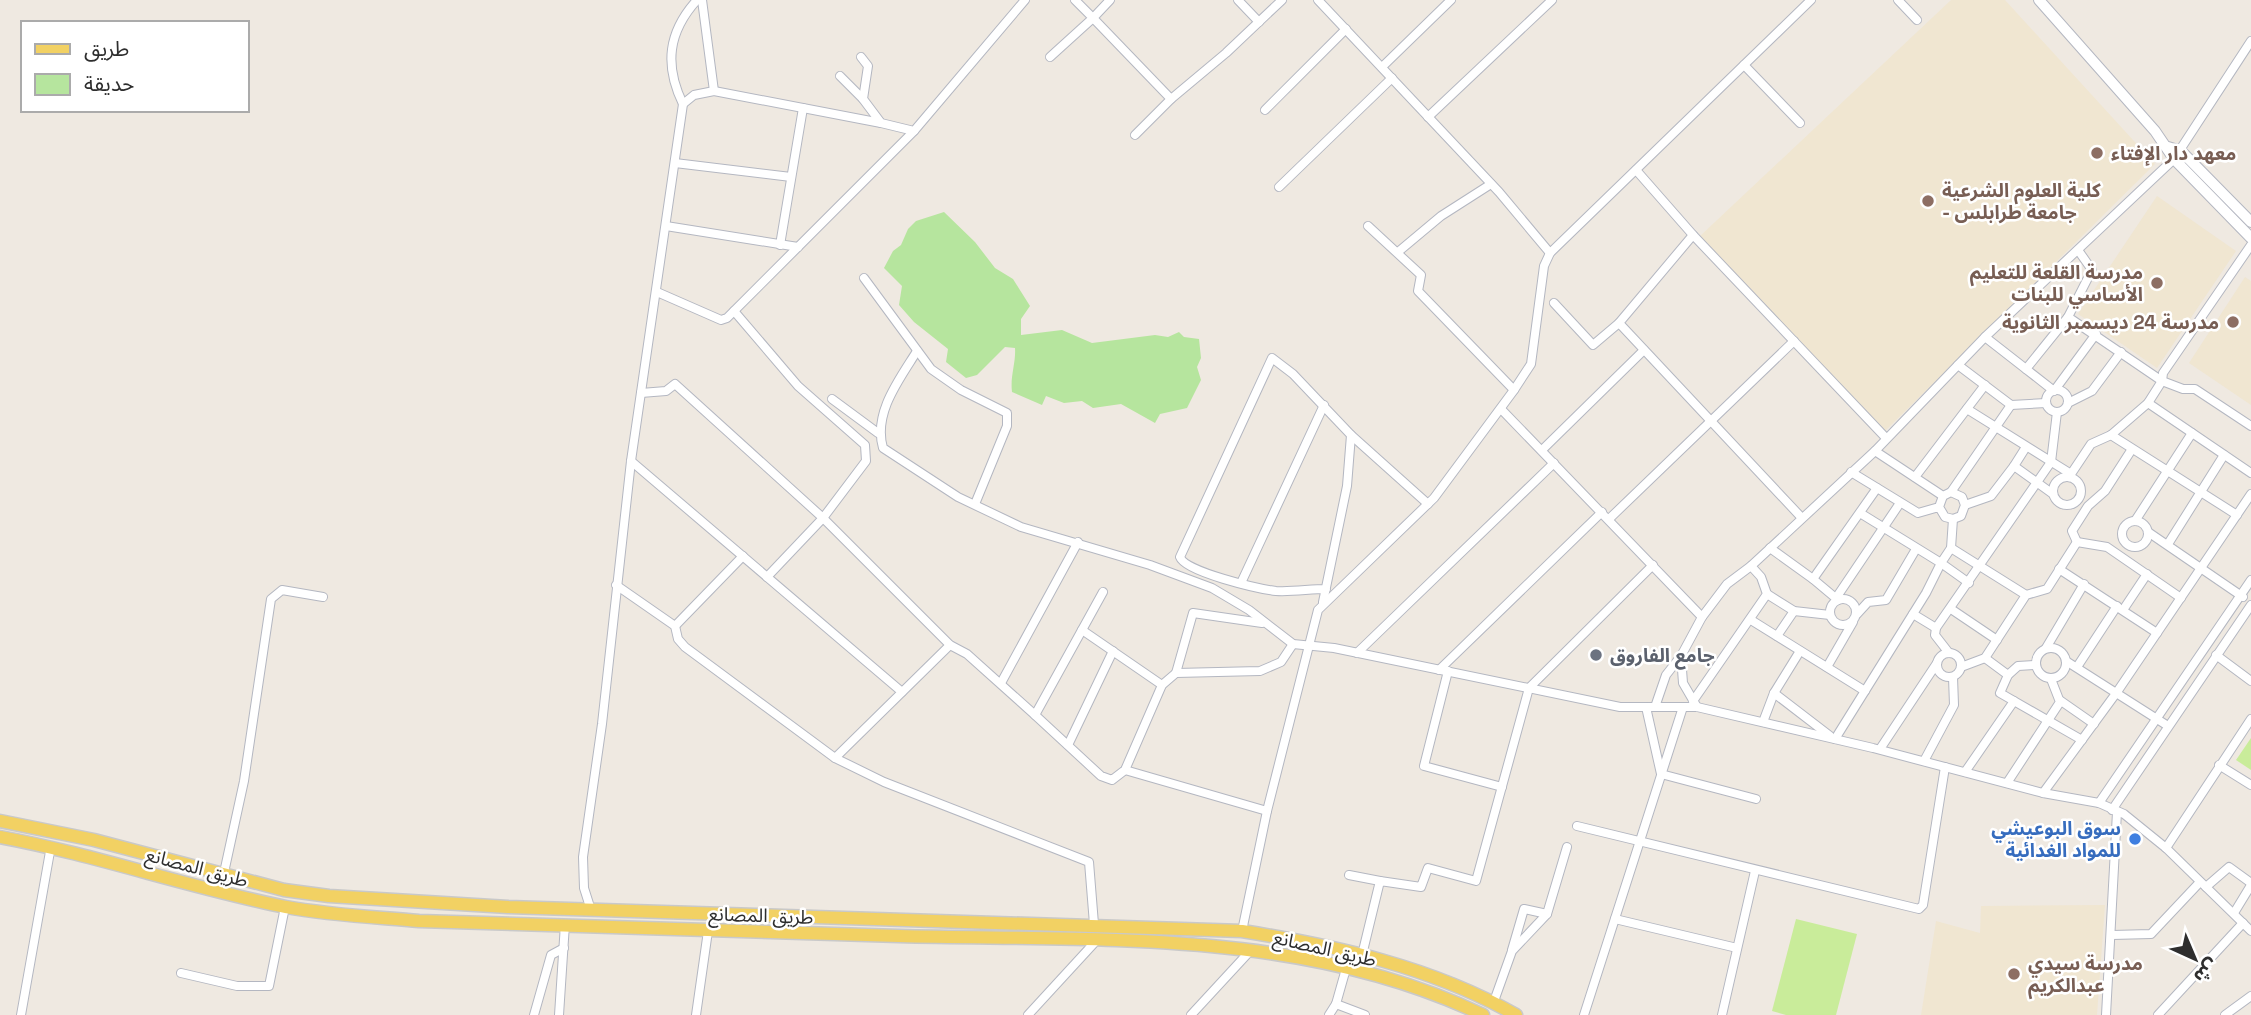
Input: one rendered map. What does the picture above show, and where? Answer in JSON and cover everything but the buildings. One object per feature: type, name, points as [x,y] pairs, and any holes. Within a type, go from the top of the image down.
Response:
[{"type":"main road","name":"طريق المصانع","points":[[0,821],[94,840],[225,875],[329,897],[592,910],[1094,924],[1242,931],[1357,953],[1438,980],[1516,1015]]},
{"type":"main road","name":"طريق المصانع","points":[[0,836],[51,846],[285,907],[419,920],[1096,941],[1251,950],[1346,967],[1457,1009],[1483,1015]]},
{"type":"street","points":[[699,0],[714,90]]},
{"type":"street","points":[[592,910],[584,888],[583,857],[602,724],[631,461],[683,104],[673,83],[671,61],[680,19],[699,0]]},
{"type":"street","points":[[657,292],[721,320],[734,312],[914,131],[1025,0]]},
{"type":"street","points":[[1074,0],[1171,99]]},
{"type":"street","points":[[1050,57],[1110,0]]},
{"type":"street","points":[[1238,0],[1259,22]]},
{"type":"street","points":[[1135,135],[1171,99],[1282,0]]},
{"type":"street","points":[[1318,0],[1491,184],[1550,253]]},
{"type":"street","points":[[1382,67],[1451,0]]},
{"type":"street","points":[[1428,117],[1552,0]]},
{"type":"street","points":[[1323,602],[1428,504],[1501,409],[1531,364],[1544,266],[1550,253],[1811,0]]},
{"type":"street","points":[[1898,0],[1917,20]]},
{"type":"street","points":[[2039,0],[2168,147],[2204,175],[2251,222]]},
{"type":"street","points":[[1265,110],[1346,29]]},
{"type":"street","points":[[1661,774],[1650,707],[1666,675],[1681,656],[1702,617],[1727,584],[1751,566],[1875,451],[1985,337],[2177,155],[2251,41]]},
{"type":"street","points":[[861,57],[868,66],[869,75],[863,99]]},
{"type":"street","points":[[1744,65],[1800,123]]},
{"type":"street","points":[[840,76],[863,99],[881,123]]},
{"type":"street","points":[[1279,187],[1392,78]]},
{"type":"street","points":[[683,104],[694,94],[714,90],[914,131]]},
{"type":"street","points":[[780,245],[803,108]]},
{"type":"street","points":[[2177,155],[2196,183],[2251,238]]},
{"type":"street","points":[[675,163],[791,177]]},
{"type":"street","points":[[1636,170],[1693,235],[1886,438]]},
{"type":"street","points":[[2196,183],[2204,175]]},
{"type":"street","points":[[1398,252],[1441,216],[1491,184]]},
{"type":"street","points":[[666,226],[798,247]]},
{"type":"street","points":[[1368,226],[1421,275],[1418,291],[1514,390]]},
{"type":"street","points":[[1554,303],[1593,345],[1619,323],[1693,235]]},
{"type":"street","points":[[2053,495],[2055,483],[2070,475],[2091,444],[2111,435],[2147,402],[2162,381],[2163,373],[2251,245]]},
{"type":"street","points":[[2025,369],[2068,317],[2092,270],[2078,250]]},
{"type":"street","points":[[864,278],[934,372],[1007,413],[1007,426],[975,504]]},
{"type":"street","points":[[734,312],[798,386],[865,445],[866,461],[823,518],[767,577]]},
{"type":"street","points":[[2068,317],[2162,381],[2183,389],[2195,389],[2251,426]]},
{"type":"street","points":[[1619,323],[1801,517]]},
{"type":"street","points":[[2096,334],[2048,396],[2046,403],[2050,409],[2057,412],[2064,410],[2068,403],[2092,391],[2121,352]]},
{"type":"street","points":[[1985,337],[2054,391],[2064,393],[2068,403]]},
{"type":"street","points":[[1609,519],[1794,341]]},
{"type":"street","points":[[1542,450],[1644,350]]},
{"type":"street","points":[[878,433],[891,394],[916,351]]},
{"type":"street","points":[[1326,589],[1276,591],[1241,583],[1184,564],[1180,557],[1272,358],[1324,405],[1351,435],[1428,504]]},
{"type":"street","points":[[1958,365],[2011,405],[2046,403]]},
{"type":"street","points":[[641,393],[666,391],[675,384],[823,518],[950,645],[967,654],[1001,683],[1101,776],[1114,780],[1125,770],[1162,685],[1176,673],[1193,613],[1265,623]]},
{"type":"street","points":[[1915,477],[1985,385]]},
{"type":"street","points":[[832,398],[878,433],[884,450],[975,504],[1021,527],[1078,542],[1212,588],[1293,643],[1357,653],[1620,707],[1682,707],[1695,704],[1880,749],[2043,793],[2099,803],[2115,811],[2166,848],[2251,931]]},
{"type":"street","points":[[2147,402],[2251,473]]},
{"type":"street","points":[[1241,583],[1324,405]]},
{"type":"street","points":[[1851,472],[1918,513],[1939,507],[2011,405]]},
{"type":"street","points":[[1501,409],[1702,617]]},
{"type":"street","points":[[1967,409],[2070,475],[2081,487],[2079,499]]},
{"type":"street","points":[[1961,667],[1959,659],[1949,653],[1935,635],[1936,628],[2051,463],[2057,412]]},
{"type":"street","points":[[2148,532],[2141,545],[2126,543],[2123,536],[2124,527],[2135,521],[2192,433]]},
{"type":"street","points":[[1242,931],[1267,811],[1311,644],[1314,622],[1326,589],[1347,486],[1351,435]]},
{"type":"street","points":[[2111,435],[2237,515]]},
{"type":"street","points":[[1965,505],[1991,496],[2026,447]]},
{"type":"street","points":[[2077,542],[2072,532],[2088,506],[2105,491],[2132,449]]},
{"type":"street","points":[[1875,451],[1947,494],[1959,494],[1965,505],[1961,516],[1953,519],[1945,517],[1939,507]]},
{"type":"street","points":[[2168,544],[2224,455]]},
{"type":"street","points":[[631,461],[902,692]]},
{"type":"street","points":[[1357,653],[1554,463]]},
{"type":"street","points":[[2014,466],[2040,482],[2065,505],[2079,499]]},
{"type":"street","points":[[1813,579],[1877,488]]},
{"type":"street","points":[[2043,793],[2117,692],[2251,494]]},
{"type":"street","points":[[2079,499],[2088,506]]},
{"type":"street","points":[[1830,615],[1831,606],[1900,503]]},
{"type":"street","points":[[1502,786],[1424,766],[1444,671],[1602,512]]},
{"type":"street","points":[[1860,513],[1969,583]]},
{"type":"street","points":[[1833,738],[1913,614],[1951,548],[1953,519]]},
{"type":"street","points":[[2106,1015],[2112,935],[2115,811],[2168,726],[2251,603],[2148,532],[2144,524],[2135,521]]},
{"type":"street","points":[[1001,683],[1078,542]]},
{"type":"street","points":[[1924,761],[1954,705],[1953,677],[1961,667],[1985,658],[2026,595],[2047,589],[2077,542]]},
{"type":"street","points":[[2077,542],[2107,547],[2181,597]]},
{"type":"street","points":[[1770,548],[1837,599],[1852,601],[1855,618]]},
{"type":"street","points":[[1951,548],[2026,595]]},
{"type":"street","points":[[1827,667],[1855,618],[1868,602],[1886,600],[1916,549]]},
{"type":"street","points":[[675,626],[743,556]]},
{"type":"street","points":[[1349,875],[1421,887],[1428,868],[1475,881],[1529,688],[1653,565]]},
{"type":"street","points":[[1751,566],[1761,577],[1766,594],[1794,611],[1830,615],[1840,625],[1855,618]]},
{"type":"street","points":[[2059,569],[2157,633]]},
{"type":"street","points":[[2077,667],[2147,574]]},
{"type":"street","points":[[2099,803],[2251,580]]},
{"type":"street","points":[[2084,584],[2046,648],[2038,655],[2036,665],[2041,675],[2051,679],[2061,701],[2094,724]]},
{"type":"street","points":[[616,585],[675,626],[678,639],[685,647],[835,758],[884,782],[1086,860],[1092,866],[1094,924]]},
{"type":"street","points":[[220,891],[244,781],[271,599],[282,590],[323,597]]},
{"type":"street","points":[[1035,715],[1102,592]]},
{"type":"street","points":[[1695,704],[1766,594]]},
{"type":"street","points":[[1951,609],[1997,640]]},
{"type":"street","points":[[1777,636],[1794,611]]},
{"type":"street","points":[[1913,614],[1936,628]]},
{"type":"street","points":[[1751,621],[1865,691]]},
{"type":"street","points":[[1082,629],[1162,685]]},
{"type":"street","points":[[1176,673],[1260,671],[1281,662],[1293,643]]},
{"type":"street","points":[[835,758],[950,645]]},
{"type":"street","points":[[2046,648],[2061,651],[2066,661],[2168,726]]},
{"type":"street","points":[[1068,745],[1113,651]]},
{"type":"street","points":[[1763,722],[1774,693],[1800,651]]},
{"type":"street","points":[[1880,749],[1941,656],[1949,653]]},
{"type":"street","points":[[2216,655],[2251,681]]},
{"type":"street","points":[[1681,656],[1683,683],[1695,704]]},
{"type":"street","points":[[1985,658],[2008,676]]},
{"type":"street","points":[[2051,679],[2064,671],[2066,661]]},
{"type":"street","points":[[1937,663],[1941,674],[1953,677]]},
{"type":"street","points":[[2036,665],[2020,664],[2008,676],[1999,691],[2082,740]]},
{"type":"street","points":[[1774,693],[1833,738]]},
{"type":"street","points":[[1965,772],[2014,701]]},
{"type":"street","points":[[2007,783],[2061,701]]},
{"type":"street","points":[[1584,1015],[1682,707]]},
{"type":"street","points":[[2166,848],[2251,719]]},
{"type":"street","points":[[2219,765],[2251,785]]},
{"type":"street","points":[[1577,826],[1919,909],[1923,905],[1945,767]]},
{"type":"street","points":[[1125,770],[1267,811]]},
{"type":"street","points":[[1661,774],[1756,799]]},
{"type":"street","points":[[21,1015],[51,846]]},
{"type":"street","points":[[1512,951],[1548,914],[1567,847]]},
{"type":"street","points":[[2112,935],[2151,934],[2203,884],[2229,867],[2251,884],[2234,914]]},
{"type":"street","points":[[1722,1015],[1755,871]]},
{"type":"street","points":[[1329,1015],[1336,1004],[1346,967],[1357,953],[1380,881]]},
{"type":"street","points":[[181,973],[237,986],[269,986],[285,907]]},
{"type":"street","points":[[1493,1004],[1524,909],[1548,914]]},
{"type":"street","points":[[1615,919],[1737,948]]},
{"type":"street","points":[[2158,1015],[2243,923]]},
{"type":"street","points":[[559,1015],[565,924]]},
{"type":"street","points":[[696,1015],[708,931]]},
{"type":"street","points":[[1028,1015],[1096,941]]},
{"type":"street","points":[[534,1015],[551,956],[557,949],[565,948]]},
{"type":"street","points":[[1191,1015],[1251,950]]},
{"type":"street","points":[[2225,1015],[2251,996]]},
{"type":"street","points":[[1336,1004],[1365,1015]]},
{"type":"shaded area","name":"كلية العلوم الشرعية - جامعة طرابلس","points":[[1951,0],[2005,0],[2155,164],[1884,432],[1699,237]]},
{"type":"shaded area","name":"مدرسة القلعة للتعليم الأساسي للبنات","points":[[2157,196],[2236,251],[2157,368],[2078,314]]},
{"type":"shaded area","name":"مدرسة 24 ديسمبر الثانوية","points":[[2245,277],[2251,281],[2251,405],[2189,363]]},
{"type":"shaded area","name":"مدرسة سيدي عبدالكريم","points":[[2105,905],[2097,1015],[1921,1015],[1936,921],[1980,933],[1981,906]]},
{"type":"green space","points":[[944,212],[975,242],[995,268],[1013,279],[1030,306],[1021,319],[1021,335],[1062,330],[1092,343],[1155,335],[1168,337],[1179,332],[1184,337],[1199,339],[1201,358],[1197,367],[1201,380],[1187,408],[1160,414],[1155,423],[1121,404],[1093,408],[1082,401],[1064,403],[1046,396],[1042,405],[1012,392],[1015,348],[1005,347],[977,375],[966,378],[946,362],[948,349],[914,322],[899,305],[902,286],[884,268],[893,251],[901,245],[908,229],[916,221]]},
{"type":"green space","points":[[2251,738],[2251,770],[2236,760]]},
{"type":"green space","points":[[1796,919],[1857,934],[1836,1015],[1786,1015],[1772,1011]]},
{"type":"place","name":"معهد دار الإفتاء","points":[[2097,153]]},
{"type":"place","name":"كلية العلوم الشرعية - جامعة طرابلس","points":[[1928,201]]},
{"type":"place","name":"مدرسة القلعة للتعليم الأساسي للبنات","points":[[2157,283]]},
{"type":"place","name":"مدرسة 24 ديسمبر الثانوية","points":[[2233,322]]},
{"type":"place","name":"جامع الفاروق","points":[[1596,655]]},
{"type":"place","name":"سوق البوعيشي للمواد الغدائية","points":[[2135,839]]},
{"type":"place","name":"مدرسة سيدي عبدالكريم","points":[[2014,974]]}]
